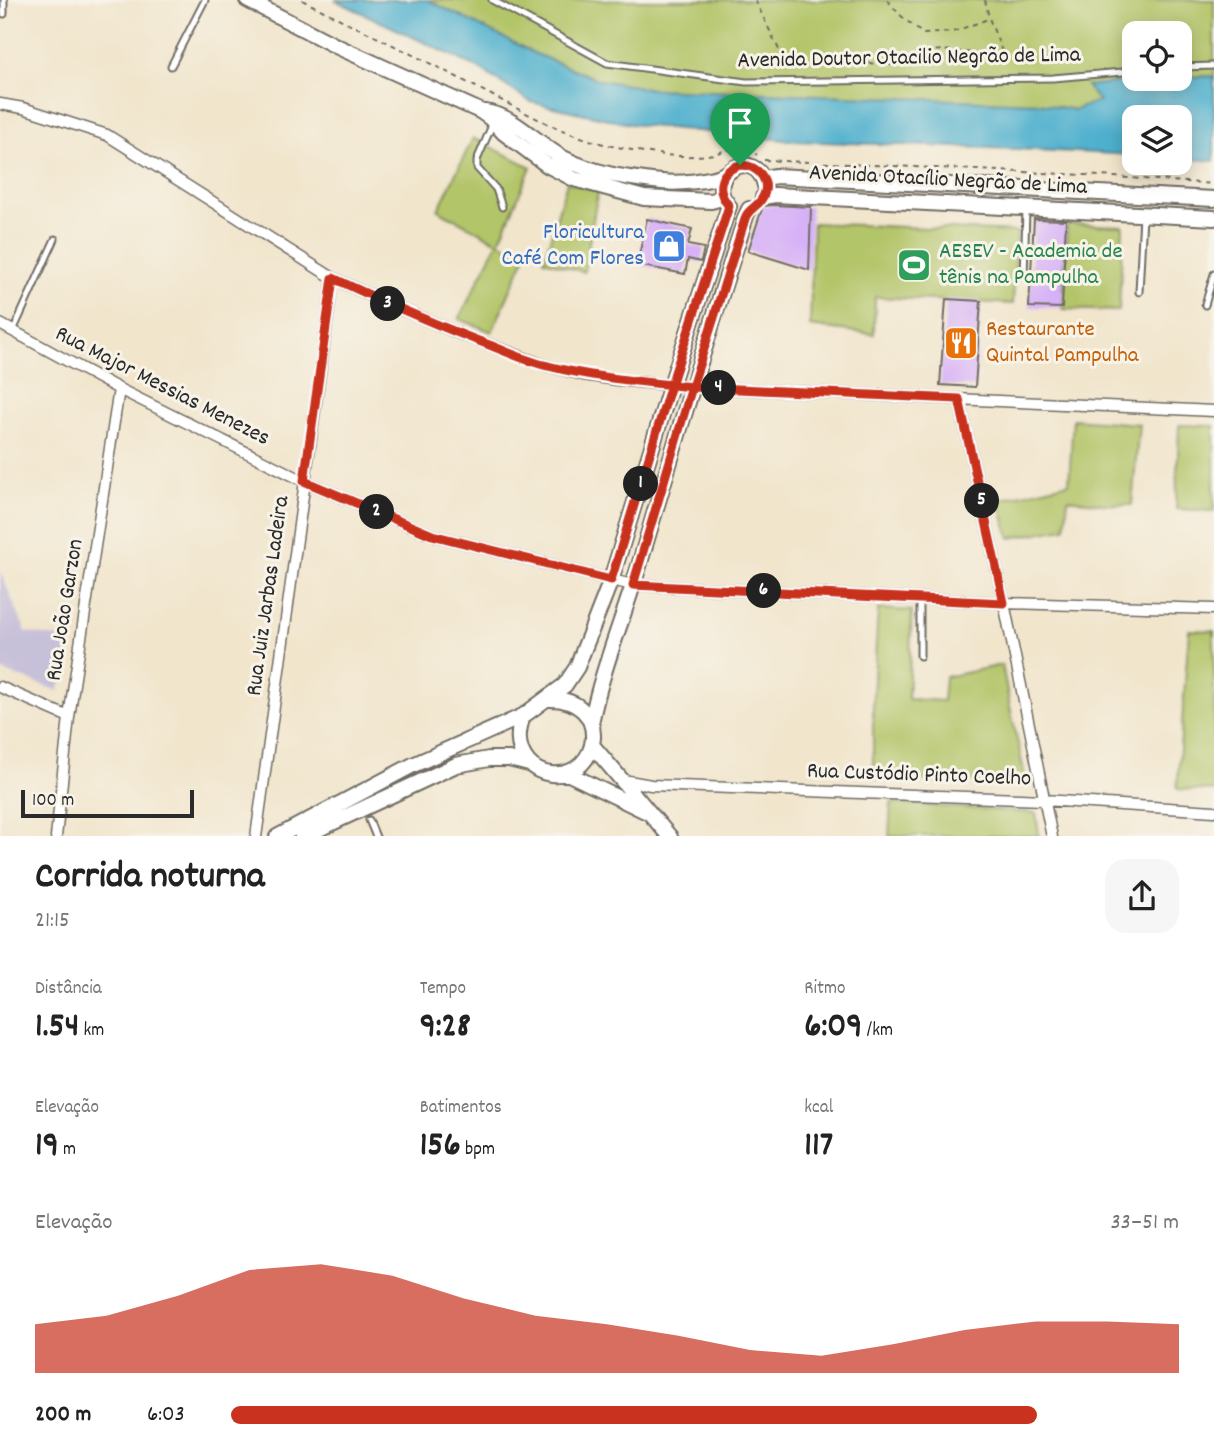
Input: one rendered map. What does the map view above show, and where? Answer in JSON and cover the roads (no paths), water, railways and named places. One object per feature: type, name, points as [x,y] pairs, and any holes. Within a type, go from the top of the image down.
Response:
[{"type":"street","points":[[247,0],[336,46],[480,111],[547,165],[574,178],[644,198],[726,202],[742,210],[755,207],[763,197],[764,178],[757,170],[746,165],[735,167],[725,175],[695,182],[667,183],[617,176],[588,169],[561,156],[506,118],[480,111]]},
{"type":"street","points":[[0,104],[23,108],[107,135],[333,278],[448,329],[544,365],[583,375],[692,387],[1214,411]]},
{"type":"street","points":[[277,836],[413,765],[523,716],[565,685],[577,667],[611,580],[726,202],[721,188],[725,175]]},
{"type":"street","name":"Avenida Otacílio Negrão de Lima","points":[[764,178],[776,176],[1214,199]]},
{"type":"street","name":"Avenida Otacílio Negrão de Lima","points":[[763,197],[775,195],[1214,218]]},
{"type":"street","points":[[567,773],[583,762],[593,745],[592,723],[603,674],[749,209]]},
{"type":"street","name":"Rua Juiz Jarbas Ladeira","points":[[256,836],[333,278]]},
{"type":"street","name":"Rua Major Messias Menezes","points":[[0,324],[119,389],[304,481],[432,535],[611,580],[633,585],[1004,603],[1214,608]]},
{"type":"street","name":"Rua João Garzon","points":[[55,836],[69,718],[119,389]]},
{"type":"street","points":[[959,399],[1052,836]]},
{"type":"street","points":[[0,687],[69,718]]},
{"type":"street","points":[[548,699],[562,698],[574,703],[585,711],[592,723]]},
{"type":"street","points":[[523,716],[518,741],[522,754],[530,764],[547,774],[567,773],[652,814]]},
{"type":"street","points":[[593,745],[670,836]]},
{"type":"street","points":[[302,836],[365,814],[456,765],[488,759],[509,759],[530,764]]},
{"type":"street","name":"Rua Custódio Pinto Coelho","points":[[623,780],[651,785],[1044,800],[1214,811]]},
{"type":"lane","points":[[4,0],[4,14]]},
{"type":"lane","points":[[171,66],[205,0]]},
{"type":"lane","name":"Avenida Doutor Otacilio Negrão de Lima","points":[[492,0],[607,63],[746,82],[1053,78],[1122,72]]},
{"type":"lane","points":[[1192,67],[1214,66]]},
{"type":"lane","points":[[494,122],[477,160],[477,168],[496,189],[502,207]]},
{"type":"lane","points":[[1024,277],[1026,208]]},
{"type":"lane","points":[[1139,292],[1143,214]]},
{"type":"lane","points":[[13,331],[55,239]]},
{"type":"lane","points":[[1205,305],[1214,274]]},
{"type":"lane","points":[[919,656],[920,599]]},
{"type":"lane","points":[[365,814],[376,836]]},
{"type":"water","points":[[335,0],[428,0],[536,54],[599,80],[652,89],[1039,103],[1074,110],[1099,101],[1086,86],[1122,82],[1122,91],[1192,91],[1192,77],[1214,76],[1214,161],[1192,159],[1192,105],[1122,105],[1122,154],[794,141],[630,124],[531,102],[478,68]]},
{"type":"place","name":"Floricultura Café Com Flores","points":[[669,246]]},
{"type":"place","name":"AESEV - Academia de tênis na Pampulha","points":[[914,265]]},
{"type":"place","name":"Restaurante Quintal Pampulha","points":[[961,343]]}]
